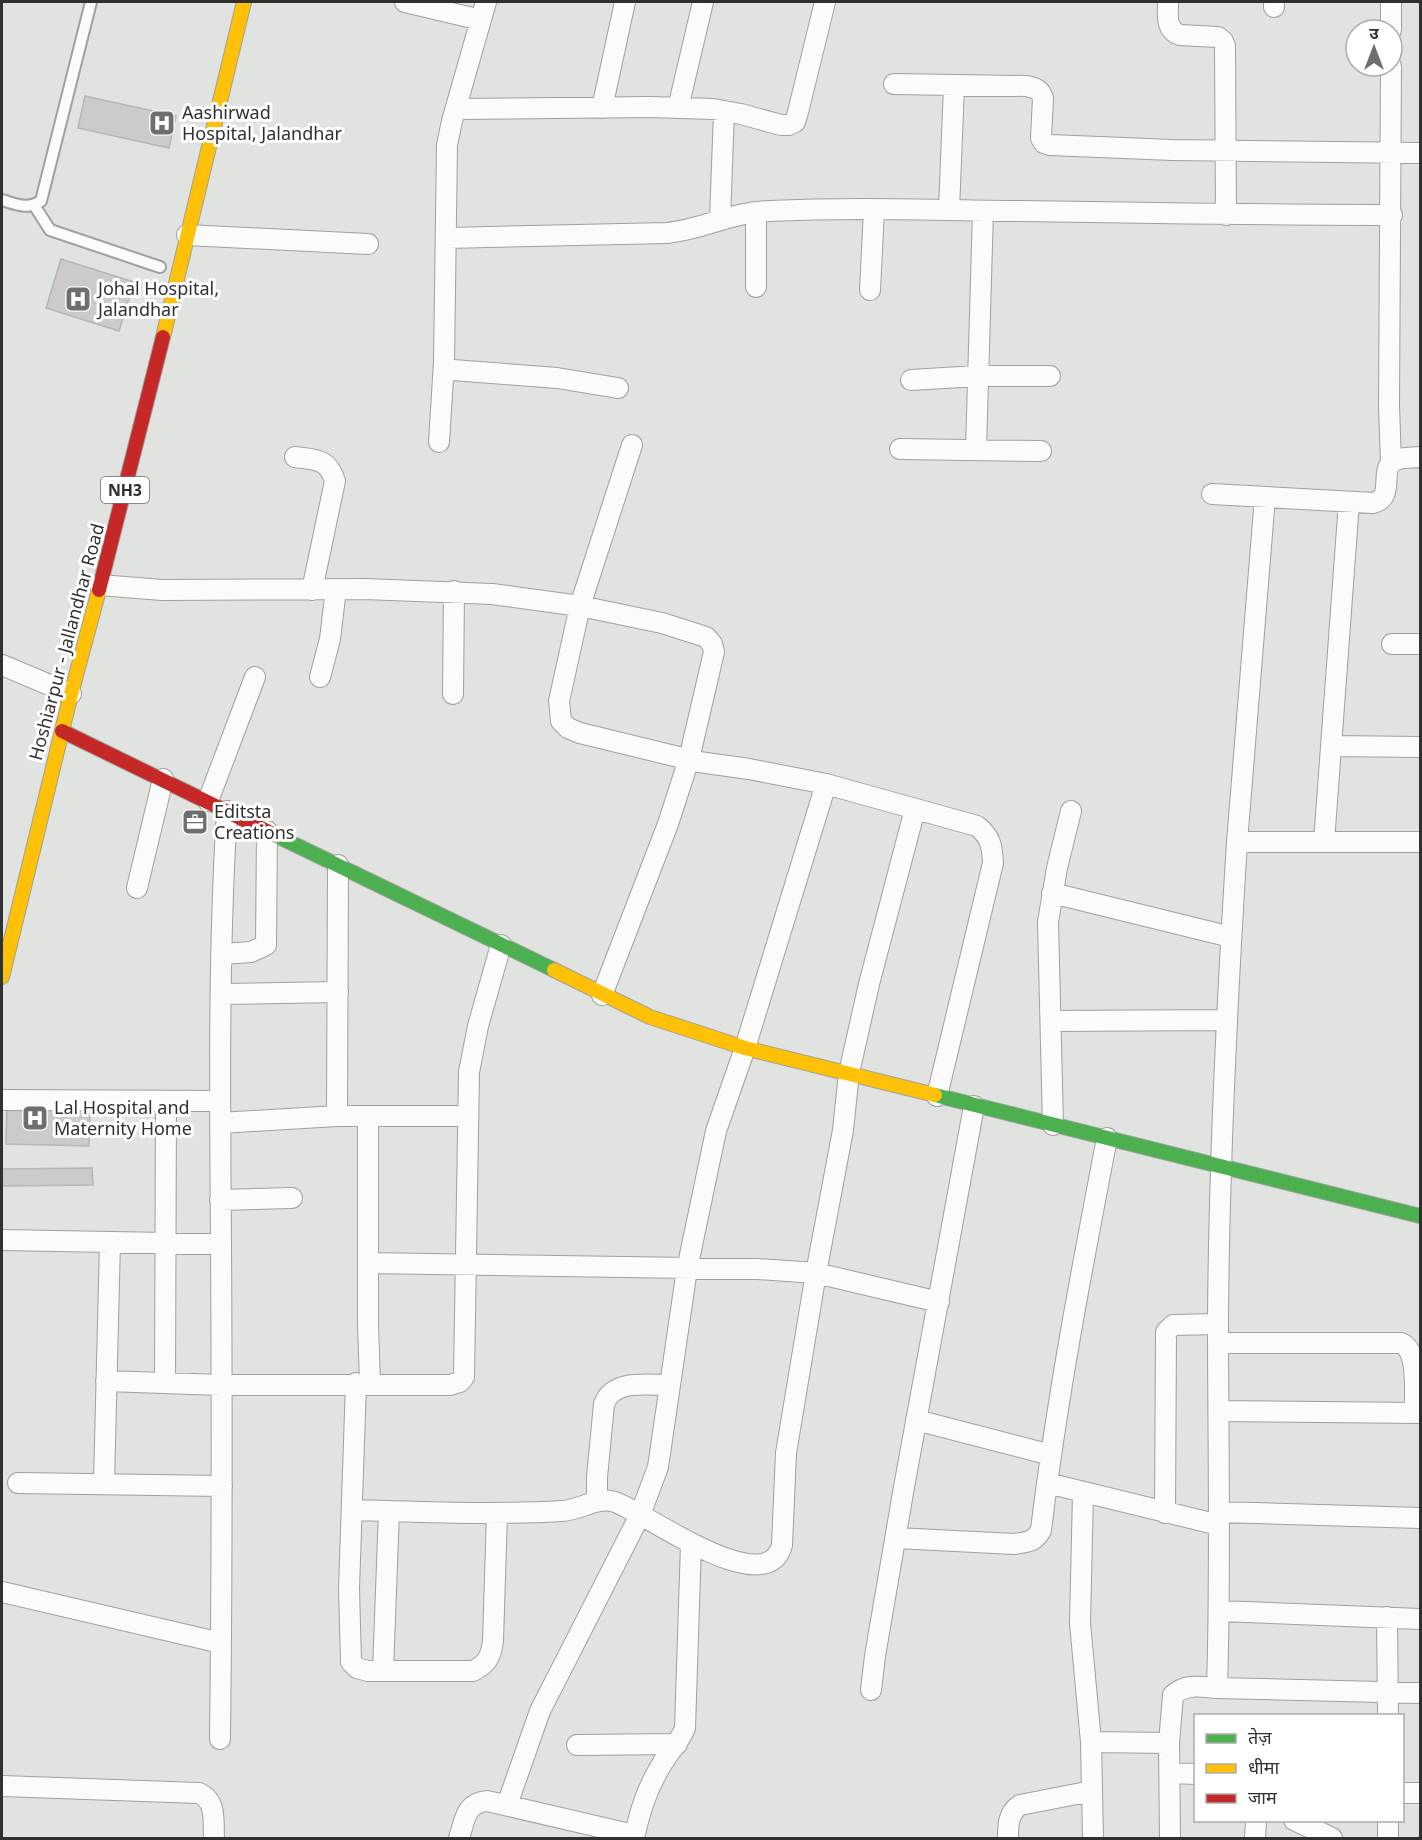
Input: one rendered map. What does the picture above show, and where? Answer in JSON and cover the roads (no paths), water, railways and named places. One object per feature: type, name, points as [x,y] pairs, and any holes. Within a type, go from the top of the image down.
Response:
[{"type":"main road","name":"Hoshiarpur - Jallandhar Road","points":[[2,977],[48,766],[62,731],[100,585],[244,2]]},
{"type":"main road","points":[[62,731],[650,1017],[746,1048],[1420,1216]]},
{"type":"street","points":[[405,2],[484,11],[456,109],[446,160],[444,362],[439,442]]},
{"type":"street","points":[[602,108],[625,2]]},
{"type":"street","points":[[678,108],[703,2]]},
{"type":"street","points":[[456,109],[678,108],[724,111],[789,125],[795,122],[825,2]]},
{"type":"street","points":[[1168,2],[1168,21],[1174,33],[1218,37],[1223,40],[1225,46],[1226,215]]},
{"type":"street","points":[[1391,2],[1391,18]]},
{"type":"street","points":[[1391,78],[1392,215],[1389,405],[1391,463]]},
{"type":"street","points":[[894,84],[1026,86],[1037,89],[1043,98],[1041,138],[1044,143],[1050,145],[1224,151],[1420,153]]},
{"type":"street","points":[[949,210],[954,86]]},
{"type":"street","points":[[720,220],[724,111]]},
{"type":"street","points":[[870,290],[874,210]]},
{"type":"street","points":[[447,238],[668,233],[689,231],[730,216],[756,212],[983,210],[1226,215],[1392,215]]},
{"type":"street","points":[[976,450],[983,210]]},
{"type":"street","points":[[756,212],[756,287]]},
{"type":"street","points":[[188,235],[368,244]]},
{"type":"street","points":[[444,362],[448,368],[453,369],[557,378],[618,388]]},
{"type":"street","points":[[911,380],[977,376],[1050,376]]},
{"type":"street","points":[[632,445],[580,606],[560,701],[561,721],[568,728],[580,733],[689,759],[826,784],[977,826],[987,834],[992,844],[993,863],[937,1096]]},
{"type":"street","points":[[900,449],[1041,451]]},
{"type":"street","points":[[295,457],[318,460],[327,464],[334,481],[312,590]]},
{"type":"street","points":[[1212,494],[1373,503],[1384,498],[1388,468],[1391,463],[1397,459],[1420,457]]},
{"type":"street","points":[[1217,1688],[1220,1611],[1221,1166],[1237,842],[1265,497]]},
{"type":"street","points":[[1324,842],[1349,502]]},
{"type":"street","points":[[100,585],[162,590],[454,591],[492,594],[580,606],[695,632],[706,637],[712,644],[714,652],[689,759],[660,845],[602,995]]},
{"type":"street","points":[[320,677],[330,639],[336,590]]},
{"type":"street","points":[[453,694],[454,591]]},
{"type":"street","points":[[1392,644],[1420,644]]},
{"type":"street","points":[[2,665],[71,694]]},
{"type":"street","points":[[208,801],[255,676]]},
{"type":"street","points":[[1331,746],[1420,747]]},
{"type":"street","points":[[137,888],[163,779]]},
{"type":"street","points":[[507,1805],[540,1711],[640,1515],[658,1467],[687,1269],[716,1131],[746,1048],[826,784]]},
{"type":"street","points":[[353,1510],[497,1513],[566,1511],[597,1500],[606,1500],[618,1503],[691,1544],[732,1560],[757,1565],[774,1560],[779,1554],[782,1545],[786,1453],[843,1130],[849,1072],[868,984],[915,809]]},
{"type":"street","points":[[220,1739],[222,1486],[220,1101],[227,811]]},
{"type":"street","points":[[1053,1125],[1051,1021],[1048,997],[1048,922],[1052,893],[1071,811]]},
{"type":"street","points":[[222,954],[251,952],[266,945],[267,831]]},
{"type":"street","points":[[1237,842],[1420,842]]},
{"type":"street","points":[[337,1116],[338,866]]},
{"type":"street","points":[[1052,893],[1231,937]]},
{"type":"street","points":[[106,1381],[221,1384],[450,1384],[460,1382],[464,1377],[471,1055],[501,945]]},
{"type":"street","points":[[222,994],[338,992]]},
{"type":"street","points":[[1051,1021],[1227,1020]]},
{"type":"street","points":[[2,1100],[220,1101]]},
{"type":"street","points":[[165,1101],[165,1383]]},
{"type":"street","points":[[871,1690],[916,1420],[974,1106]]},
{"type":"street","points":[[220,1122],[337,1116],[468,1116]]},
{"type":"street","points":[[368,1116],[368,1263],[363,1383],[349,1588],[351,1662],[357,1668],[369,1671],[473,1671],[484,1665],[492,1654],[497,1513]]},
{"type":"street","points":[[896,1538],[1014,1544],[1031,1542],[1038,1538],[1070,1333],[1107,1138]]},
{"type":"street","points":[[220,1200],[292,1198]]},
{"type":"street","points":[[2,1240],[221,1244]]},
{"type":"street","points":[[104,1483],[110,1242]]},
{"type":"street","points":[[368,1263],[758,1269],[816,1273],[939,1302]]},
{"type":"street","points":[[1165,1513],[1166,1332],[1173,1325],[1219,1333],[1401,1343],[1407,1346],[1412,1356],[1418,1413],[1219,1411]]},
{"type":"street","points":[[597,1500],[597,1477],[606,1397],[612,1390],[620,1387],[669,1385]]},
{"type":"street","points":[[916,1420],[1051,1455]]},
{"type":"street","points":[[18,1483],[222,1486]]},
{"type":"street","points":[[1047,1483],[1165,1513],[1219,1519],[1420,1518]]},
{"type":"street","points":[[1083,1493],[1080,1623],[1091,1742],[1093,1839]]},
{"type":"street","points":[[383,1671],[389,1511]]},
{"type":"street","points":[[459,1839],[468,1811],[478,1802],[487,1801],[634,1837],[645,1795],[663,1760],[677,1744],[685,1728],[691,1544]]},
{"type":"street","points":[[2,1592],[221,1643]]},
{"type":"street","points":[[1220,1611],[1420,1619]]},
{"type":"street","points":[[1388,1617],[1388,1714]]},
{"type":"street","points":[[1170,1839],[1169,1743],[1173,1695],[1181,1688],[1192,1686],[1420,1693]]},
{"type":"street","points":[[1091,1742],[1169,1743]]},
{"type":"street","points":[[577,1745],[677,1744]]},
{"type":"street","points":[[1170,1773],[1194,1774]]},
{"type":"street","points":[[2,1786],[198,1793],[205,1796],[213,1809],[214,1839]]},
{"type":"street","points":[[1008,1839],[1008,1823],[1011,1813],[1020,1805],[1092,1791]]},
{"type":"street","points":[[1404,1793],[1420,1793]]},
{"type":"street","points":[[1256,1822],[1256,1839]]},
{"type":"street","points":[[1296,1822],[1332,1839]]},
{"type":"street","points":[[1388,1822],[1388,1839]]},
{"type":"lane","points":[[2,200],[23,206],[34,205],[41,201],[91,2]]},
{"type":"lane","points":[[34,205],[50,230],[160,267]]},
{"type":"place","name":"Aashirwad Hospital, Jalandhar","points":[[162,123]]},
{"type":"place","name":"Johal Hospital, Jalandhar","points":[[78,299]]},
{"type":"place","name":"Editsta Creations","points":[[195,822]]},
{"type":"place","name":"Lal Hospital and Maternity Home","points":[[35,1118]]}]
